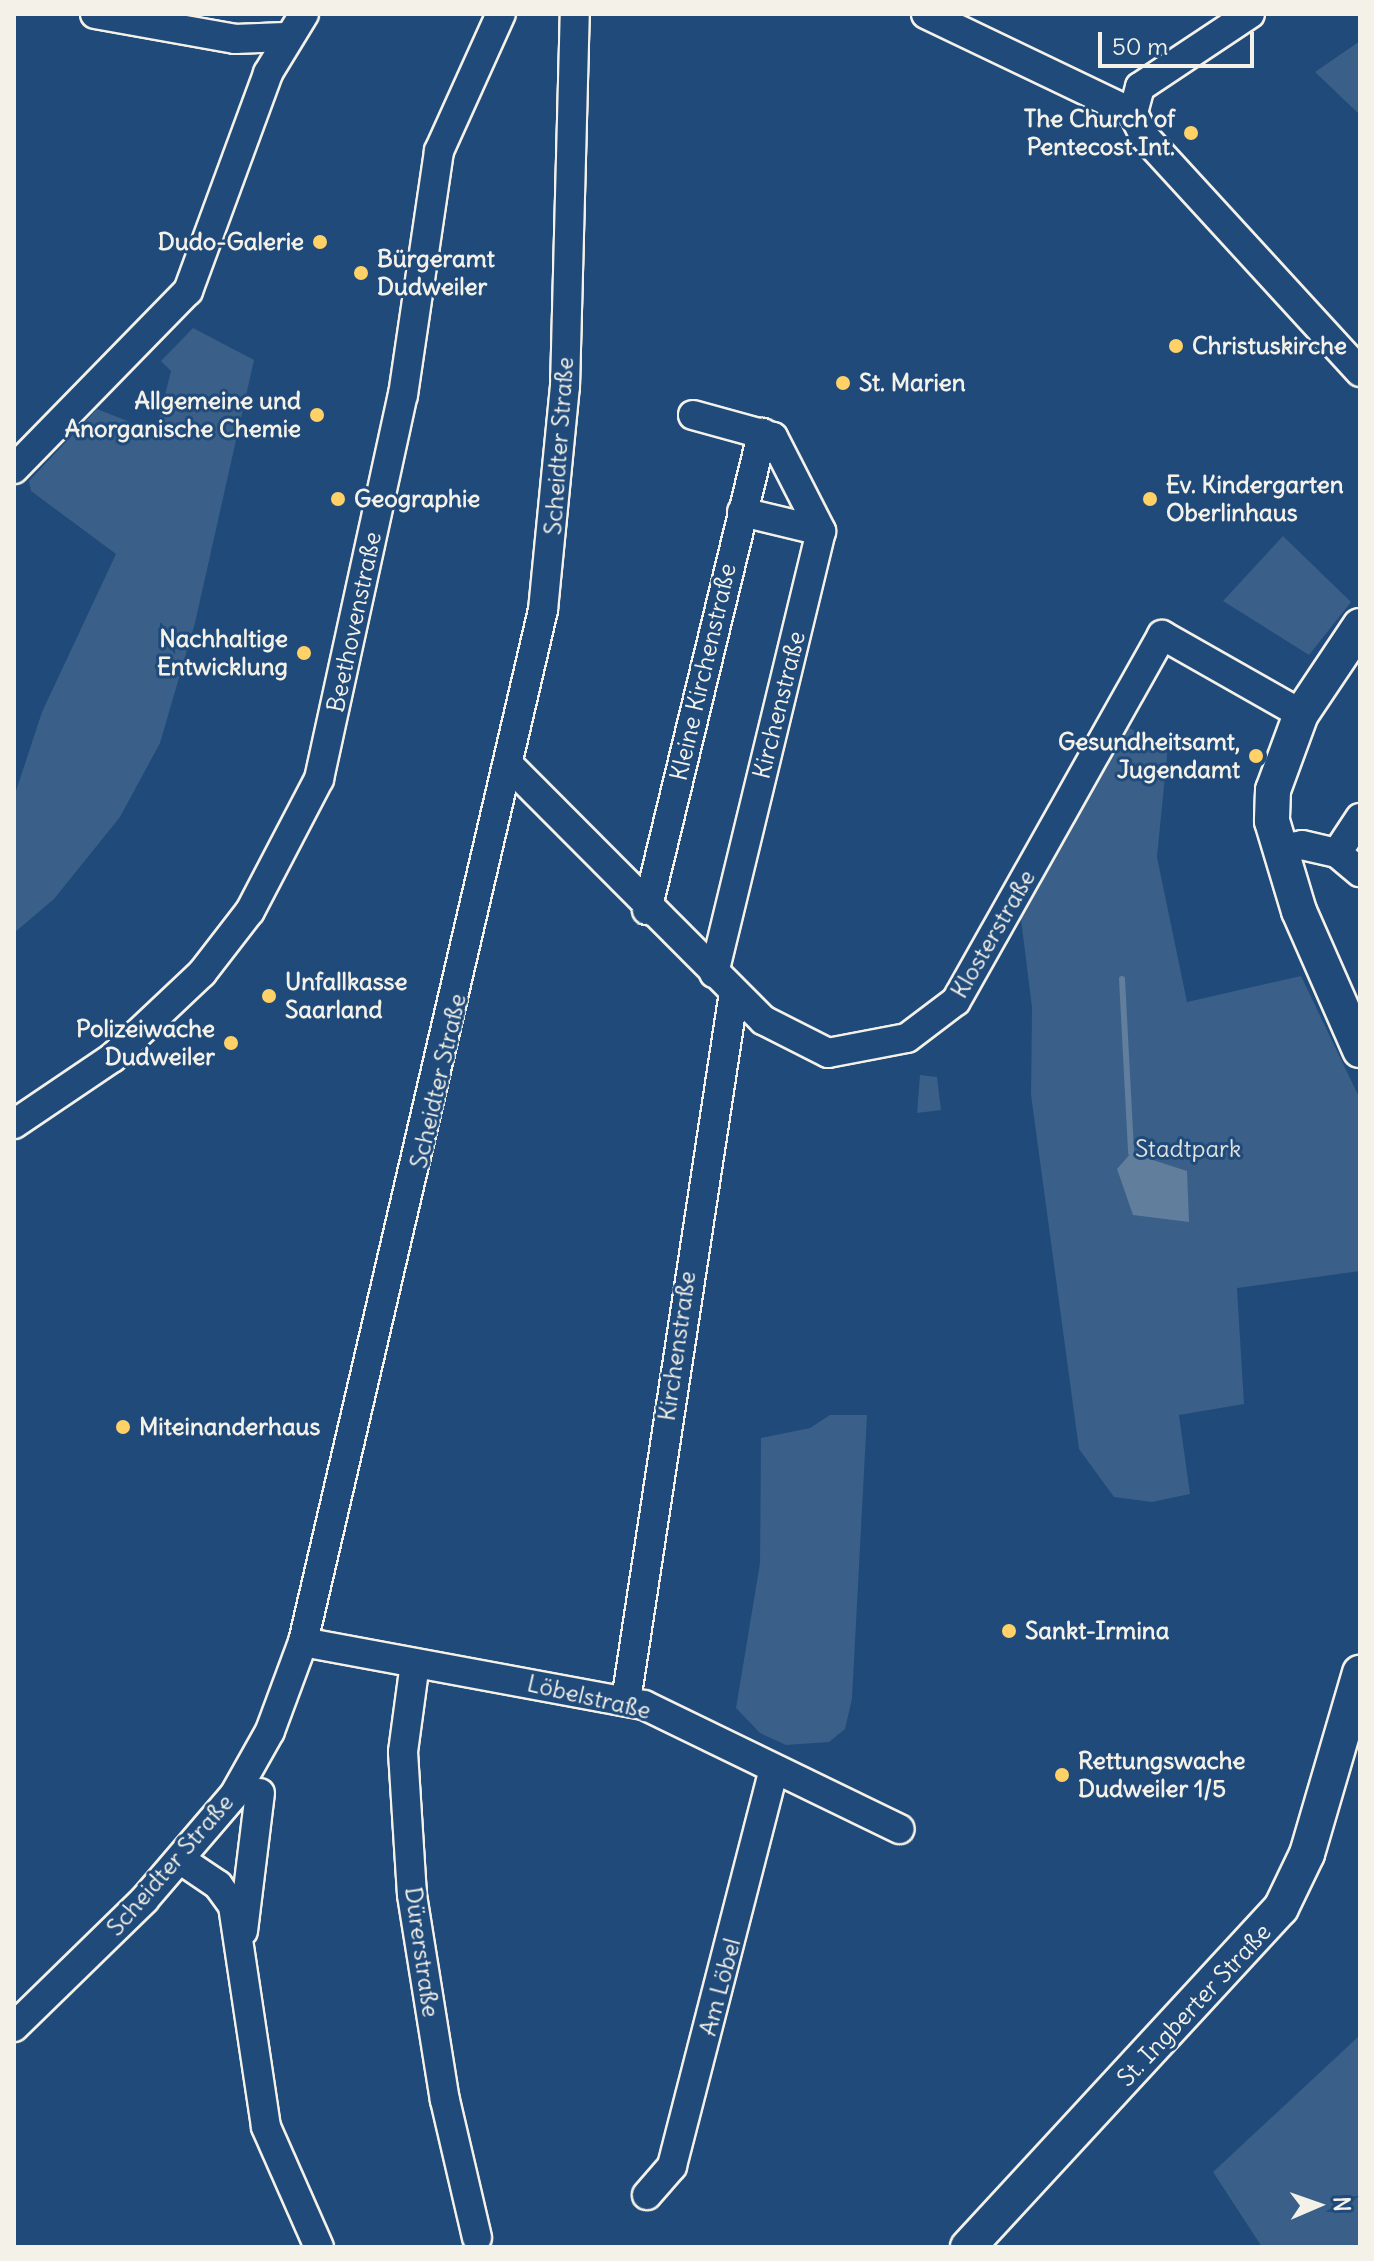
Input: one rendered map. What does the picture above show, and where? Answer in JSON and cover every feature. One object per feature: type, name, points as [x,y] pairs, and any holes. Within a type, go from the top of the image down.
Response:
[{"type":"main road","points":[[1360,626],[1301,714],[1273,790],[1278,849],[1360,1050]]},
{"type":"main road","name":"St. Ingberter Straße","points":[[984,2241],[1281,1908],[1307,1854],[1360,1673]]},
{"type":"street","points":[[14,469],[188,291],[285,37],[304,14]]},
{"type":"street","name":"Beethovenstraße","points":[[14,1124],[112,1058],[202,973],[250,911],[319,779],[403,395],[432,181],[455,110],[501,14]]},
{"type":"street","points":[[1250,14],[1140,87],[1133,113],[1144,136],[1360,372]]},
{"type":"street","points":[[102,15],[235,39],[285,37]]},
{"type":"street","name":"Scheidter Straße","points":[[14,2027],[181,1860],[241,1783],[303,1642],[512,768],[557,501],[578,22]]},
{"type":"street","points":[[934,23],[1133,113]]},
{"type":"street","points":[[693,415],[762,433],[781,446],[821,531]]},
{"type":"street","name":"Kleine Kirchenstraße","points":[[647,910],[762,433]]},
{"type":"street","points":[[742,512],[821,531]]},
{"type":"street","name":"Kirchenstraße","points":[[626,1701],[724,982],[821,531]]},
{"type":"street","name":"Klosterstraße","points":[[512,768],[647,910],[724,982],[784,1036],[828,1053],[871,1050],[934,1022],[977,969],[1162,635],[1301,714]]},
{"type":"street","points":[[1337,853],[1360,818]]},
{"type":"street","points":[[1278,849],[1302,845],[1337,853],[1360,872]]},
{"type":"street","name":"Löbelstraße","points":[[303,1642],[626,1701],[899,1829]]},
{"type":"street","name":"Dürerstraße","points":[[415,1663],[403,1752],[412,1895],[445,2100],[477,2237]]},
{"type":"street","name":"Am Löbel","points":[[647,2195],[672,2166],[774,1770]]},
{"type":"street","points":[[260,1793],[242,1940],[266,2127],[319,2247]]},
{"type":"street","points":[[181,1860],[218,1885],[242,1940]]},
{"type":"green space","points":[[1360,41],[1360,115],[1315,72]]},
{"type":"green space","points":[[193,328],[254,360],[195,623],[160,743],[120,817],[54,899],[14,933],[14,797],[42,712],[116,554],[31,491],[29,481],[97,409],[130,422],[126,433],[154,439],[171,371],[161,361]]},
{"type":"green space","points":[[1283,536],[1351,602],[1309,655],[1223,601]]},
{"type":"green space","name":"Stadtpark","points":[[1127,727],[1168,746],[1157,857],[1187,1002],[1301,976],[1360,1099],[1360,1271],[1237,1288],[1244,1404],[1179,1415],[1190,1494],[1152,1502],[1114,1497],[1079,1449],[1031,1095],[1032,1008],[1020,911]]},
{"type":"green space","points":[[920,1075],[937,1077],[941,1110],[917,1113]]},
{"type":"green space","points":[[830,1415],[867,1415],[852,1699],[845,1729],[829,1742],[786,1745],[760,1733],[736,1708],[760,1563],[761,1438],[810,1428]]},
{"type":"green space","points":[[1360,2035],[1360,2247],[1262,2247],[1213,2172]]},
{"type":"shaded area","points":[[1131,1153],[1187,1171],[1189,1222],[1133,1215],[1117,1169]]},
{"type":"waterway","points":[[1122,979],[1131,1153]]},
{"type":"place","name":"The Church of Pentecost Int.","points":[[1191,133]]},
{"type":"place","name":"Dudo-Galerie","points":[[320,242]]},
{"type":"place","name":"Bürgeramt Dudweiler","points":[[361,273]]},
{"type":"place","name":"Christuskirche","points":[[1176,346]]},
{"type":"place","name":"St. Marien","points":[[843,383]]},
{"type":"place","name":"Allgemeine und Anorganische Chemie","points":[[317,415]]},
{"type":"place","name":"Geographie","points":[[338,499]]},
{"type":"place","name":"Ev. Kindergarten Oberlinhaus","points":[[1150,499]]},
{"type":"place","name":"Nachhaltige Entwicklung","points":[[304,653]]},
{"type":"place","name":"Gesundheitsamt, Jugendamt","points":[[1256,756]]},
{"type":"place","name":"Unfallkasse Saarland","points":[[269,996]]},
{"type":"place","name":"Polizeiwache Dudweiler","points":[[231,1043]]},
{"type":"place","name":"Miteinanderhaus","points":[[123,1427]]},
{"type":"place","name":"Sankt-Irmina","points":[[1009,1631]]},
{"type":"place","name":"Rettungswache Dudweiler 1/5","points":[[1062,1775]]}]
